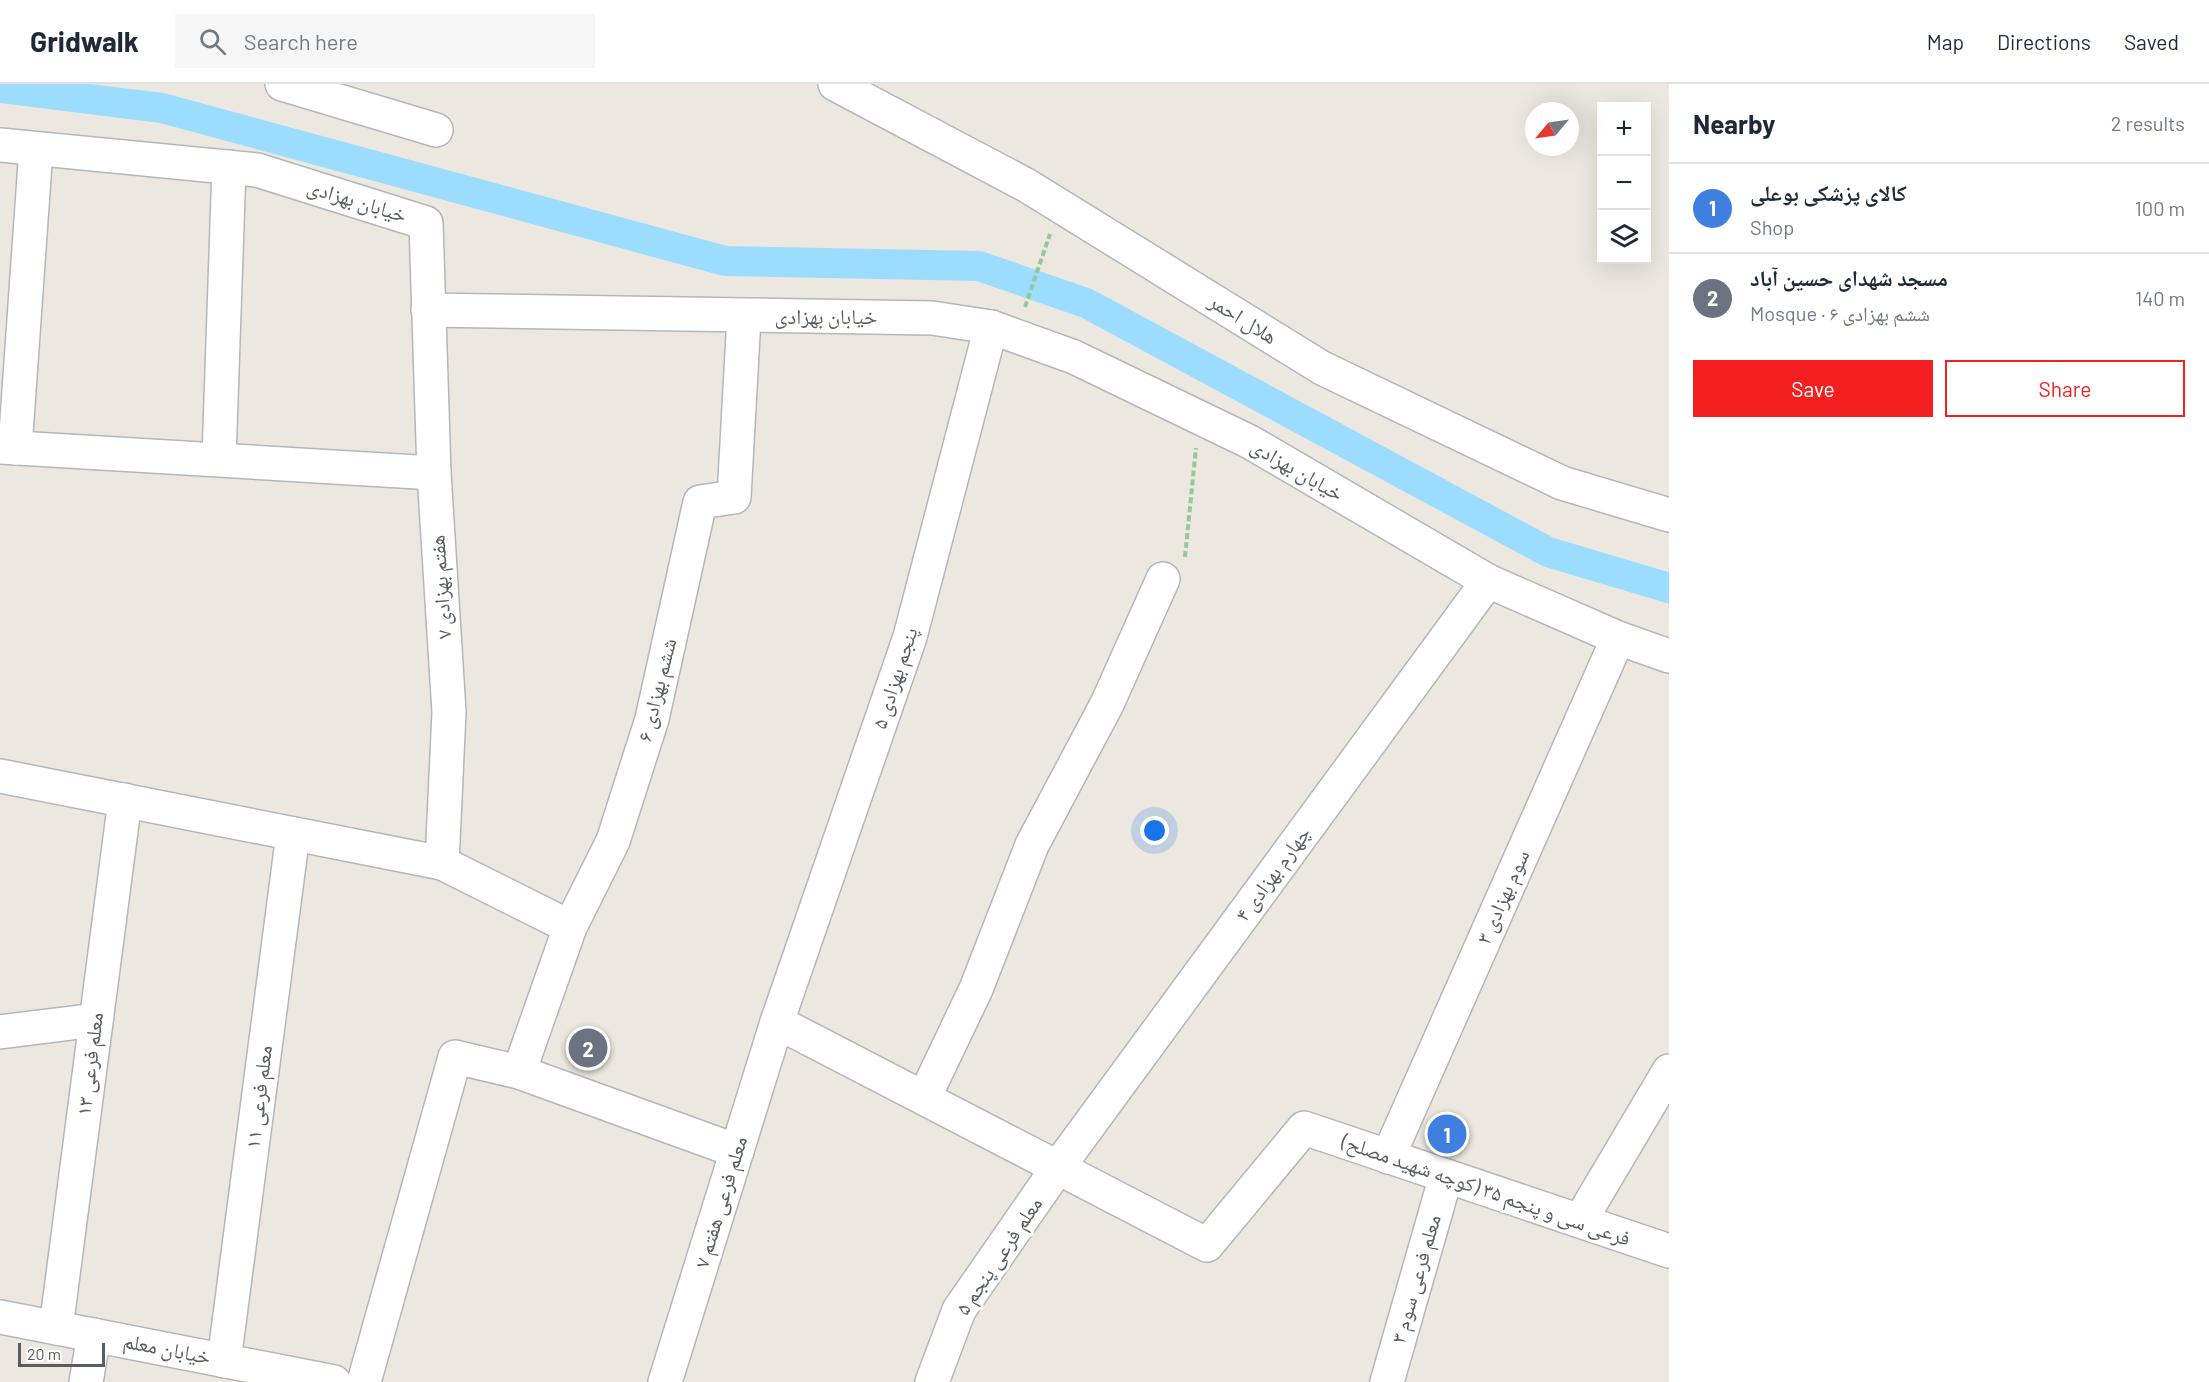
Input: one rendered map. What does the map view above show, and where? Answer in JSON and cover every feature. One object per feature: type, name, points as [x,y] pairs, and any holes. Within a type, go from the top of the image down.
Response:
[{"type":"street","points":[[282,84],[436,130]]},
{"type":"street","name":"هلال احمر","points":[[835,84],[1015,179],[1322,368],[1562,483],[1669,515]]},
{"type":"street","name":"خیابان بهزادی","points":[[0,145],[257,170],[426,223],[428,310],[744,317],[932,318],[1003,332],[1074,357],[1250,442],[1488,582],[1618,638],[1669,656]]},
{"type":"street","points":[[36,148],[7,447],[219,458],[434,473]]},
{"type":"street","points":[[219,458],[229,167]]},
{"type":"street","name":"هفتم بهزادی ۷","points":[[428,310],[434,473],[448,712],[442,863]]},
{"type":"street","name":"ششم بهزادی ۶","points":[[519,1072],[570,927],[613,841],[652,719],[700,502],[734,497],[744,317]]},
{"type":"street","name":"پنجم بهزادی ۵","points":[[777,1022],[910,637],[1003,332]]},
{"type":"street","points":[[924,1098],[976,989],[1032,845],[1107,704],[1162,579]]},
{"type":"street","name":"چهارم بهزادی ۴","points":[[1059,1166],[1488,582]]},
{"type":"street","name":"سوم بهزادی ۳","points":[[1388,1157],[1618,638]]},
{"type":"street","points":[[0,776],[442,863],[570,927]]},
{"type":"street","name":"معلم فرعی ۱۳","points":[[56,1328],[125,800]]},
{"type":"street","name":"معلم فرعی ۱۱","points":[[224,1361],[293,834]]},
{"type":"street","points":[[0,1032],[96,1020]]},
{"type":"street","points":[[777,1022],[1059,1166]]},
{"type":"street","name":"معلم فرعی هفتم ۷","points":[[665,1382],[777,1022]]},
{"type":"street","points":[[364,1382],[455,1057],[519,1072],[737,1151]]},
{"type":"street","points":[[1581,1221],[1669,1071]]},
{"type":"street","name":"فرعی سی و پنجم ۳۵ (کوچه شهید مصلح)","points":[[1059,1166],[1207,1245],[1304,1128],[1669,1251]]},
{"type":"street","name":"معلم فرعی پنجم ۵","points":[[932,1382],[959,1310],[1059,1166]]},
{"type":"street","name":"معلم فرعی سوم ۳","points":[[1387,1382],[1446,1176]]},
{"type":"street","name":"خیابان معلم","points":[[0,1317],[334,1382]]},
{"type":"street","points":[[86,1382],[94,1335]]},
{"type":"path","points":[[1003,332],[1060,206]]},
{"type":"path","points":[[1162,579],[1183,576],[1199,418]]},
{"type":"waterway","points":[[0,88],[162,108],[725,261],[979,266],[1086,303],[1548,552],[1669,588]]},
{"type":"place","name":"مسجد شهدای حسین آباد","points":[[588,1048]]},
{"type":"place","name":"کالای پزشکی بوعلی","points":[[1447,1134]]}]
